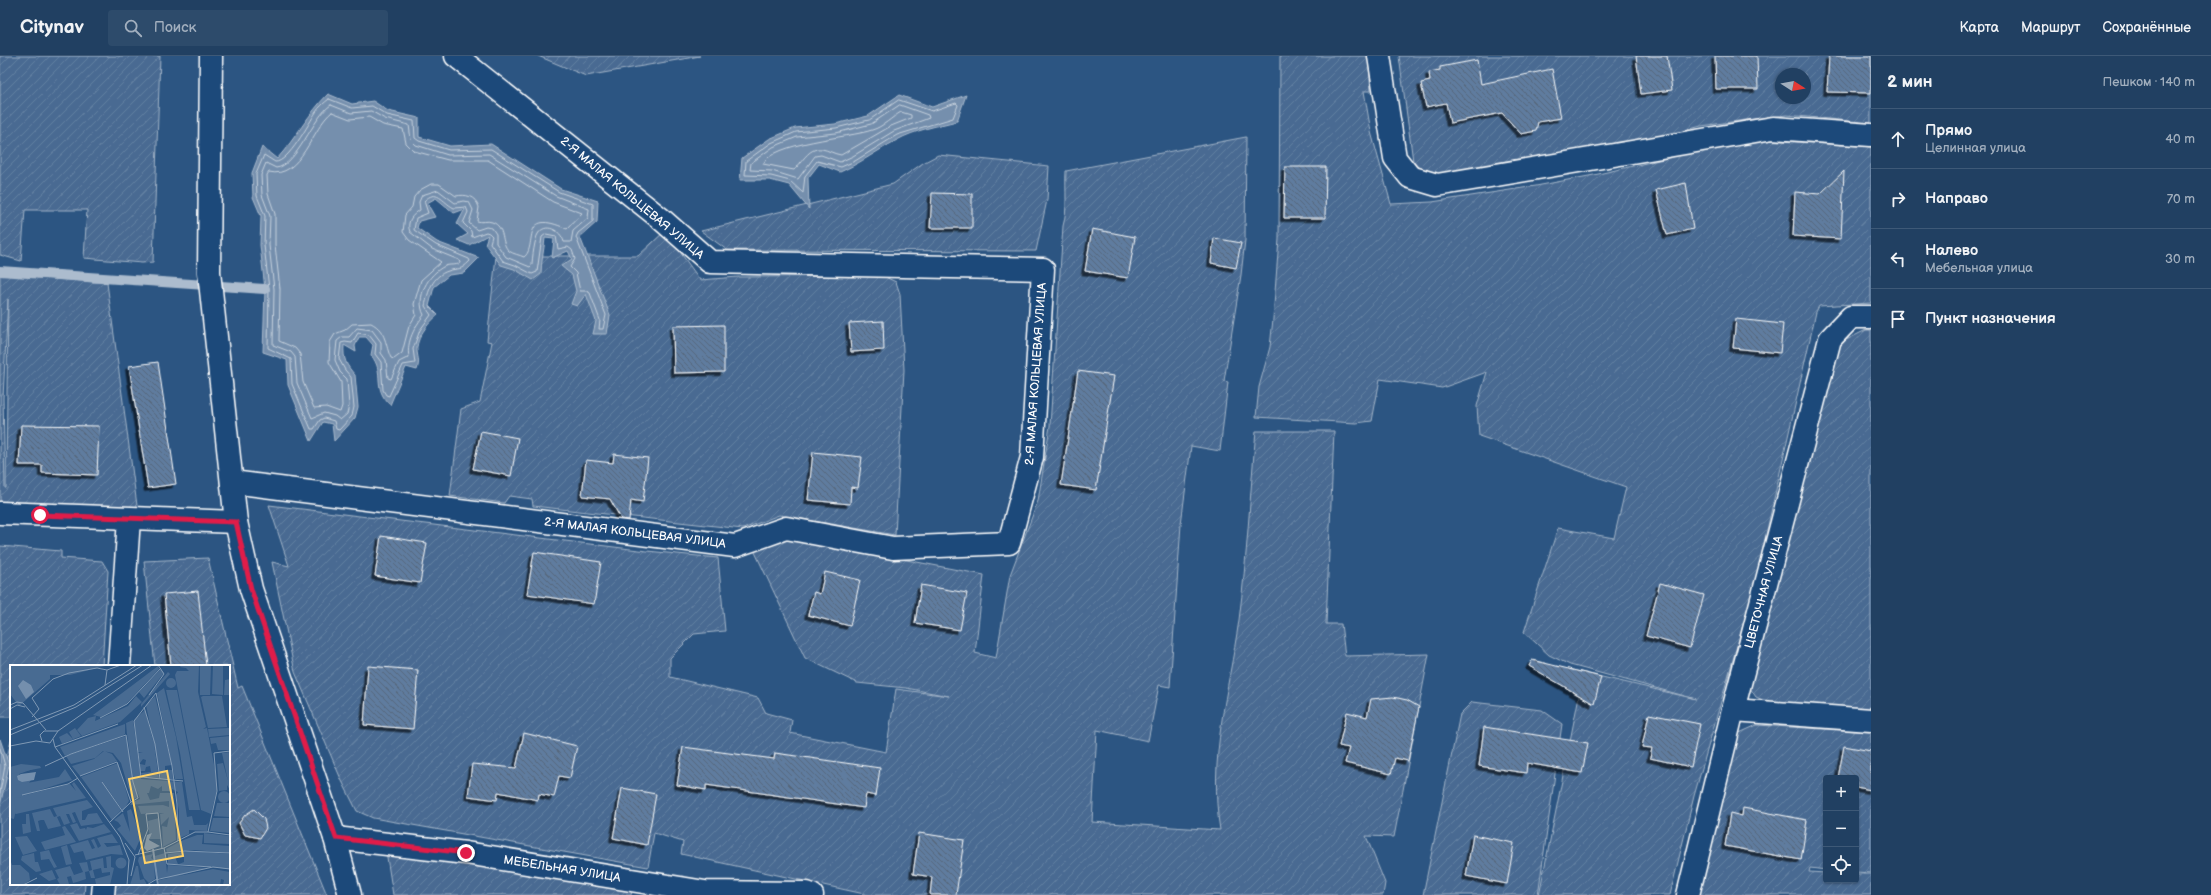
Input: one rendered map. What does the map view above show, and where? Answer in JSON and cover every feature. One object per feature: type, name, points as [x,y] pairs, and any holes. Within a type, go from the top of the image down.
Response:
[{"type":"street","points":[[211,56],[209,272],[236,522],[251,589],[336,838],[350,895]]},
{"type":"street","name":"2-Я МАЛАЯ КОЛЬЦЕВАЯ УЛИЦА","points":[[232,482],[734,546],[786,528],[893,548],[1009,543],[1032,457],[1044,269],[710,262],[660,218],[456,56]]},
{"type":"street","points":[[1379,56],[1395,158],[1410,178],[1437,185],[1773,128],[1871,135]]},
{"type":"street","name":"ЦВЕТОЧНАЯ УЛИЦА","points":[[1688,895],[1733,710],[1830,339],[1851,317],[1871,317]]},
{"type":"street","points":[[0,513],[236,522]]},
{"type":"street","points":[[119,665],[129,519]]},
{"type":"street","points":[[1733,710],[1871,720]]},
{"type":"street","name":"МЕБЕЛЬНАЯ УЛИЦА","points":[[336,838],[466,853],[705,892],[812,895]]},
{"type":"street","points":[[103,895],[104,885]]},
{"type":"shaded area","points":[[0,56],[160,56],[153,262],[142,263],[84,258],[87,210],[25,210],[21,261],[0,255]]},
{"type":"shaded area","points":[[538,56],[700,56],[586,76]]},
{"type":"shaded area","points":[[1280,56],[1368,56],[1371,91],[1364,91],[1371,132],[1391,204],[1432,202],[1536,186],[1594,175],[1750,139],[1871,147],[1871,303],[1819,306],[1816,312],[1756,579],[1694,796],[1670,895],[1539,895],[1579,696],[1569,690],[1568,669],[1696,699],[1570,665],[1549,655],[1524,632],[1558,528],[1614,538],[1626,487],[1479,436],[1477,406],[1487,372],[1442,388],[1380,379],[1372,421],[1356,423],[1256,417],[1259,387],[1270,347],[1279,239]]},
{"type":"shaded area","points":[[1399,56],[1871,56],[1871,123],[1787,115],[1701,126],[1616,149],[1440,175],[1419,168],[1413,161]]},
{"type":"shaded area","points":[[1246,137],[1245,240],[1224,381],[1228,382],[1220,451],[1191,446],[1181,524],[1170,687],[1159,685],[1148,741],[1097,730],[1092,822],[1220,830],[1216,777],[1218,751],[1225,698],[1235,646],[1242,597],[1256,431],[1334,431],[1326,624],[1341,624],[1345,656],[1429,654],[1394,837],[1366,836],[1385,883],[1383,895],[869,895],[681,854],[683,842],[654,833],[648,867],[373,818],[357,811],[341,779],[295,672],[272,562],[289,566],[269,505],[647,551],[718,558],[725,631],[694,634],[670,658],[670,677],[758,698],[766,713],[792,720],[790,733],[886,752],[896,689],[949,696],[906,688],[857,683],[805,658],[754,550],[793,538],[984,575],[975,653],[996,658],[1010,575],[1038,501],[1050,426],[1063,226],[1066,206],[1066,171]]},
{"type":"shaded area","points":[[938,155],[1049,166],[1047,200],[1036,251],[727,250],[701,231],[893,184],[923,163]]},
{"type":"shaded area","points":[[665,231],[700,280],[738,277],[883,276],[896,282],[900,294],[904,370],[895,535],[779,515],[743,529],[533,506],[532,499],[509,496],[504,503],[450,496],[461,409],[480,402],[492,342],[487,341],[496,256],[638,256]]},
{"type":"shaded area","points":[[0,275],[107,283],[138,513],[0,507]],"holes":[[[8,299],[6,488],[3,398]]]},
{"type":"shaded area","points":[[1866,330],[1871,330],[1871,711],[1765,701],[1756,697],[1750,688],[1835,355],[1842,342]]},
{"type":"shaded area","points":[[0,546],[61,551],[61,558],[102,561],[108,571],[102,665],[10,665],[10,717],[0,717]]},
{"type":"shaded area","points":[[208,558],[238,688],[242,686],[327,895],[113,895],[113,885],[230,885],[230,665],[155,665],[144,561]]},
{"type":"shaded area","points":[[1472,702],[1542,710],[1562,724],[1538,895],[1423,895],[1460,714]]},
{"type":"shaded area","points":[[1757,725],[1871,732],[1871,873],[1859,872],[1859,775],[1823,775],[1823,870],[1810,868],[1809,872],[1823,873],[1823,883],[1859,883],[1859,874],[1871,874],[1871,895],[1696,895],[1735,735]]},
{"type":"shaded area","points":[[10,745],[10,885],[85,885],[84,895],[0,895],[0,786]]},
{"type":"shaded area","points":[[386,851],[632,891],[631,895],[393,895]]},
{"type":"water","points":[[328,94],[352,104],[373,101],[388,111],[419,118],[419,137],[450,146],[491,144],[561,189],[598,201],[597,222],[580,237],[610,315],[607,334],[593,334],[596,321],[586,294],[577,306],[571,304],[576,291],[572,275],[561,266],[572,259],[568,251],[552,258],[554,239],[545,238],[541,274],[533,280],[514,269],[501,265],[485,244],[488,235],[469,245],[457,240],[468,234],[457,224],[465,209],[454,213],[436,198],[427,203],[435,217],[419,221],[417,228],[437,242],[479,258],[464,273],[449,275],[434,287],[429,306],[438,315],[430,322],[418,341],[417,351],[419,362],[417,370],[406,367],[390,405],[381,392],[378,368],[371,355],[373,345],[366,337],[359,337],[355,346],[356,352],[344,345],[346,362],[355,375],[358,407],[355,418],[334,441],[332,424],[323,422],[311,441],[288,385],[287,360],[263,352],[265,289],[260,245],[261,216],[253,197],[252,173],[262,147],[277,159]]},
{"type":"water","points":[[899,95],[932,107],[966,95],[957,121],[926,129],[904,137],[840,172],[819,164],[808,178],[809,209],[789,185],[770,180],[740,180],[742,158],[769,139],[795,128],[835,124],[868,116]]},
{"type":"water","points":[[0,739],[9,765],[0,806]]},
{"type":"building","points":[[1636,56],[1667,56],[1672,90],[1641,94]]},
{"type":"building","points":[[1715,56],[1757,56],[1758,89],[1716,89]]},
{"type":"building","points":[[1829,56],[1871,56],[1871,93],[1827,92]]},
{"type":"building","points":[[1477,60],[1481,84],[1552,69],[1561,118],[1538,122],[1536,131],[1521,134],[1502,113],[1450,123],[1446,103],[1426,107],[1421,83],[1430,81],[1429,72],[1440,70],[1440,67]]},
{"type":"building","points":[[1285,167],[1326,167],[1325,218],[1284,218]]},
{"type":"building","points":[[1844,171],[1841,239],[1793,236],[1795,192],[1820,194]]},
{"type":"building","points":[[1686,183],[1693,229],[1667,235],[1656,190]]},
{"type":"building","points":[[932,193],[972,194],[972,228],[930,228]]},
{"type":"building","points":[[1092,229],[1135,237],[1128,278],[1085,271]]},
{"type":"building","points":[[1214,238],[1241,243],[1236,268],[1211,263]]},
{"type":"building","points":[[1736,319],[1783,324],[1780,353],[1733,348]]},
{"type":"building","points":[[883,321],[884,350],[851,352],[849,323]]},
{"type":"building","points":[[724,325],[724,372],[674,373],[673,326]]},
{"type":"building","points":[[158,362],[176,484],[148,488],[129,366]]},
{"type":"building","points":[[1078,371],[1114,376],[1096,490],[1061,485]]},
{"type":"building","points":[[21,425],[99,426],[97,475],[42,473],[42,465],[19,465]]},
{"type":"building","points":[[481,431],[518,438],[511,476],[473,469]]},
{"type":"building","points":[[813,452],[862,457],[858,488],[851,487],[850,504],[808,500]]},
{"type":"building","points":[[614,454],[648,458],[643,502],[631,500],[629,520],[621,519],[610,499],[582,496],[586,460],[613,463]]},
{"type":"building","points":[[381,536],[427,543],[420,583],[375,576]]},
{"type":"building","points":[[534,552],[601,562],[594,604],[527,594]]},
{"type":"building","points":[[825,572],[860,580],[850,626],[808,615],[814,592],[820,594]]},
{"type":"building","points":[[1660,583],[1704,595],[1690,648],[1646,636]]},
{"type":"building","points":[[921,585],[967,593],[960,630],[915,623]]},
{"type":"building","points":[[198,591],[206,665],[171,665],[164,594]]},
{"type":"building","points":[[1532,660],[1601,677],[1594,704],[1529,666]]},
{"type":"building","points":[[368,666],[418,670],[413,729],[364,725]]},
{"type":"building","points":[[1393,697],[1407,700],[1419,707],[1408,761],[1395,758],[1391,774],[1345,763],[1349,748],[1339,746],[1347,712],[1367,717],[1371,699]]},
{"type":"building","points":[[1649,714],[1700,724],[1691,767],[1650,758],[1652,748],[1642,747]]},
{"type":"building","points":[[1484,727],[1588,743],[1582,773],[1527,763],[1526,773],[1479,766]]},
{"type":"building","points":[[524,733],[577,746],[570,778],[559,776],[554,797],[539,794],[538,800],[498,792],[497,800],[468,796],[472,764],[516,768]]},
{"type":"building","points":[[1844,746],[1871,751],[1871,790],[1859,788],[1859,775],[1839,775]]},
{"type":"building","points":[[683,747],[774,759],[775,753],[880,768],[876,796],[866,794],[864,808],[706,785],[706,790],[677,785]]},
{"type":"building","points":[[622,788],[656,794],[647,845],[613,838]]},
{"type":"building","points":[[1743,808],[1807,820],[1801,860],[1725,846],[1730,813],[1742,816]]},
{"type":"building","points":[[254,809],[264,819],[266,828],[260,838],[245,835],[239,823],[245,815]]},
{"type":"building","points":[[919,833],[964,840],[956,895],[930,895],[932,877],[913,874]]},
{"type":"building","points":[[1473,835],[1514,843],[1507,884],[1466,876]]},
{"type":"waterway","points":[[0,271],[265,289]]},
{"type":"route","points":[[40,515],[236,522],[251,589],[336,838],[466,853]]}]
